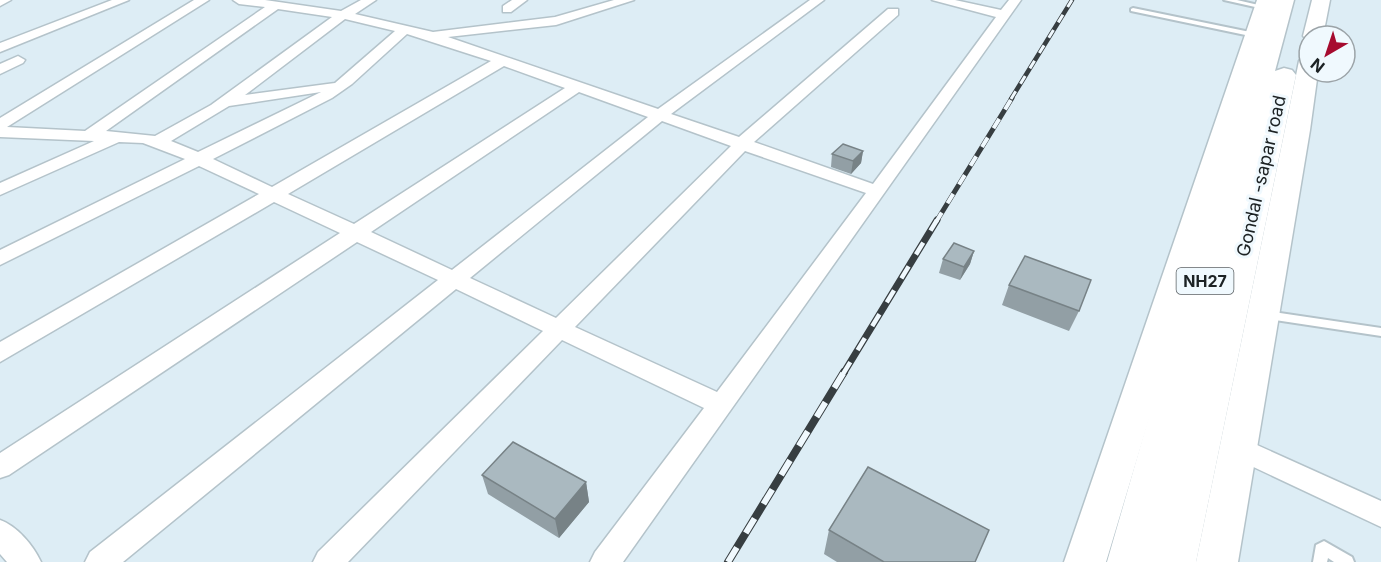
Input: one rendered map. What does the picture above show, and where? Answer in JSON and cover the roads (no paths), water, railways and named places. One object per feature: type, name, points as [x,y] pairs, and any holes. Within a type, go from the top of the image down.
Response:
[{"type":"highway","name":"Gondal -sapar road","points":[[1173,562],[1302,0]]},
{"type":"highway","name":"NH27","points":[[1130,562],[1223,212],[1269,2]]},
{"type":"street","points":[[0,2],[5,0]]},
{"type":"street","points":[[0,48],[123,0]]},
{"type":"street","points":[[0,125],[203,0]]},
{"type":"street","points":[[239,0],[343,15],[429,35],[877,191]]},
{"type":"street","points":[[159,141],[225,102],[343,15],[370,0]]},
{"type":"street","points":[[507,9],[520,0]]},
{"type":"street","points":[[429,35],[545,23],[575,17],[628,0]]},
{"type":"street","points":[[100,562],[660,115],[818,0]]},
{"type":"street","points":[[605,562],[1010,8],[938,0]]},
{"type":"street","points":[[1316,24],[1321,0]]},
{"type":"street","points":[[1085,562],[1255,35],[1269,2]]},
{"type":"street","points":[[90,135],[275,6]]},
{"type":"street","points":[[328,562],[742,144],[893,12]]},
{"type":"street","points":[[0,258],[200,159],[342,84],[405,29]]},
{"type":"street","points":[[0,70],[18,60]]},
{"type":"street","points":[[0,353],[504,60]]},
{"type":"street","points":[[225,102],[342,84]]},
{"type":"street","points":[[1217,562],[1305,84]]},
{"type":"street","points":[[0,467],[578,86]]},
{"type":"street","points":[[0,132],[118,136],[159,141],[274,193],[721,405]]},
{"type":"street","points":[[0,190],[118,136]]},
{"type":"street","points":[[1237,447],[1381,514]]},
{"type":"street","points":[[0,533],[26,562]]},
{"type":"lane","points":[[1227,0],[1269,2]]},
{"type":"lane","points":[[1133,10],[1255,35]]},
{"type":"lane","points":[[1262,314],[1381,332]]},
{"type":"lane","points":[[1320,562],[1321,550],[1324,548],[1347,562]]},
{"type":"railway","points":[[1011,99],[1072,0]]},
{"type":"railway","points":[[936,222],[1012,98]]},
{"type":"railway","points":[[843,374],[937,220]]},
{"type":"railway","points":[[728,562],[844,372]]}]
